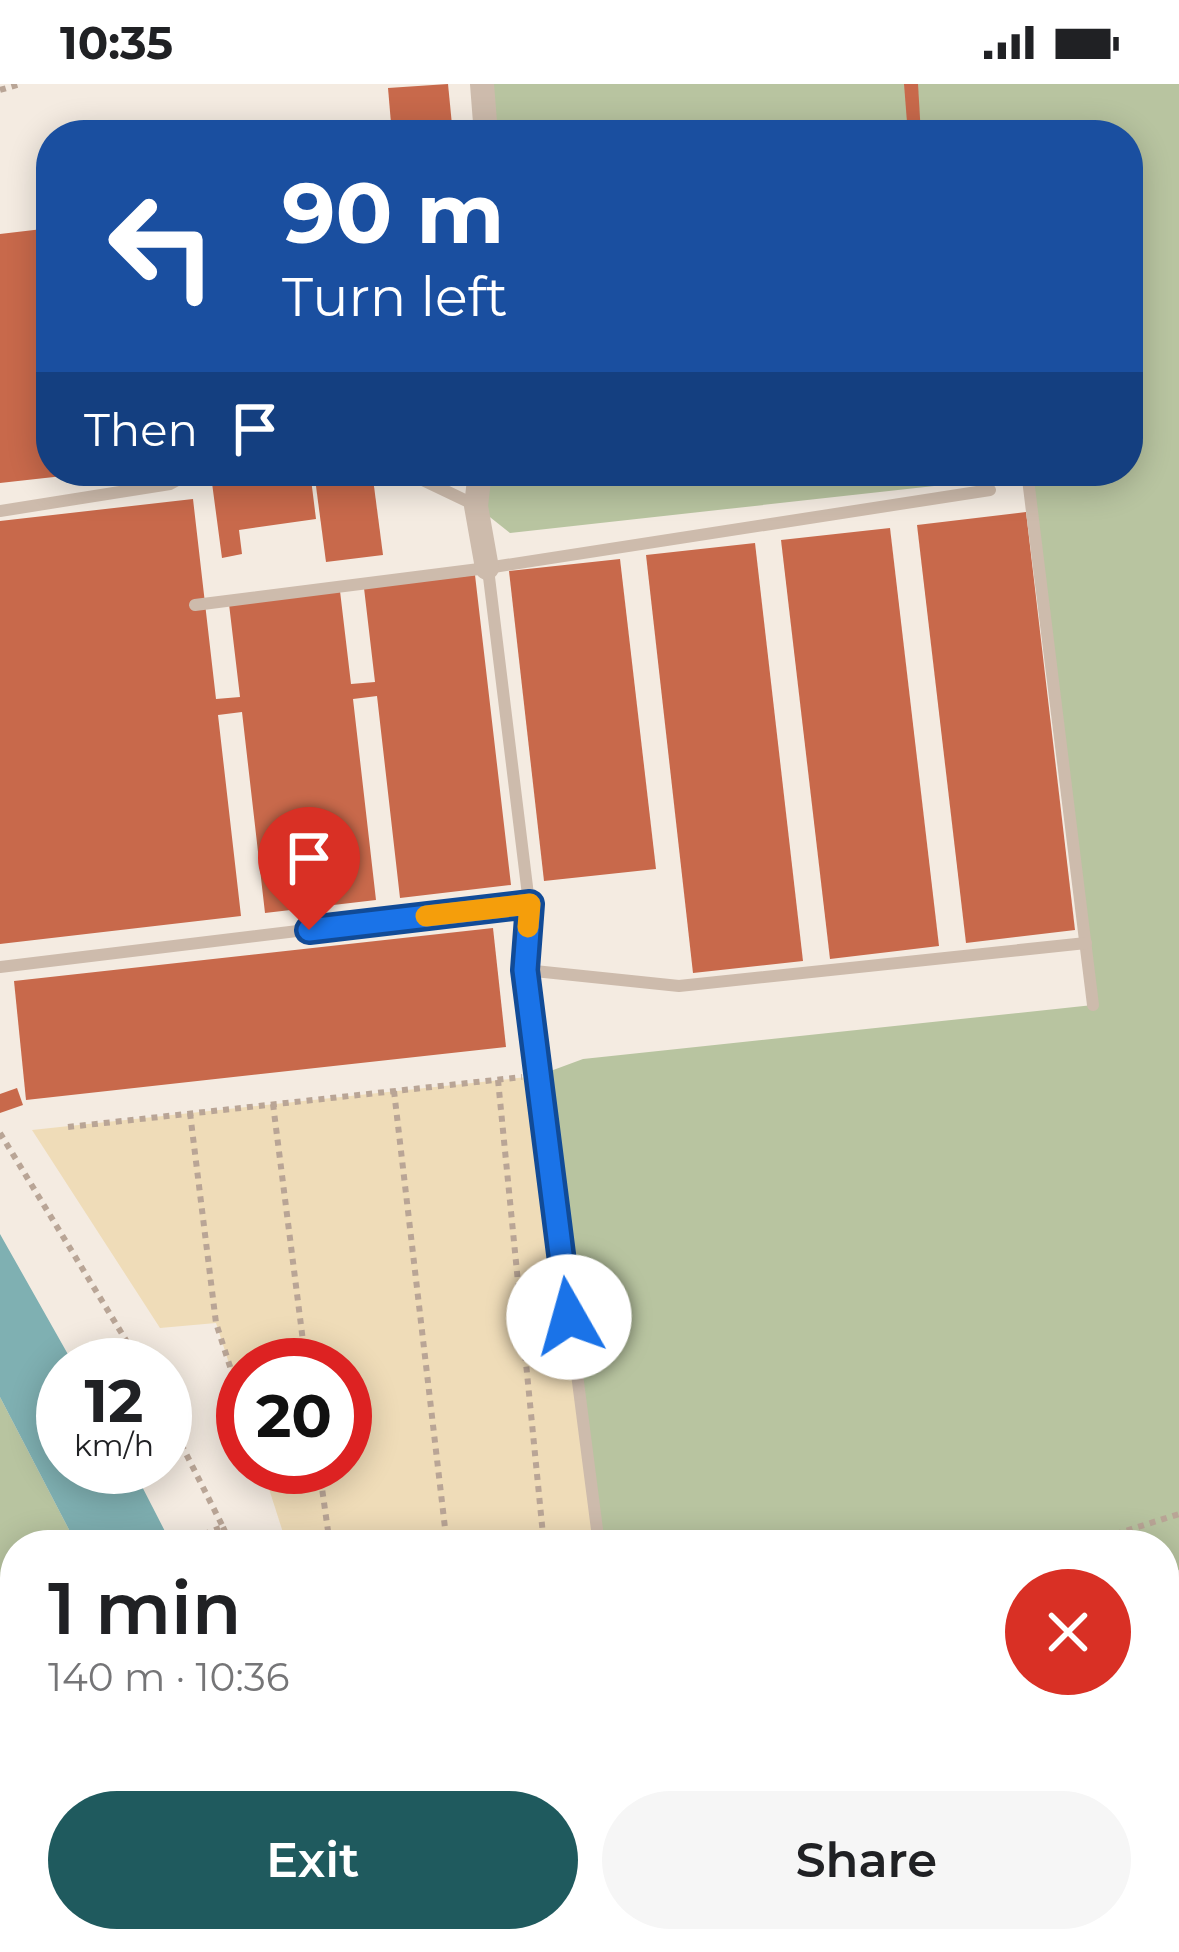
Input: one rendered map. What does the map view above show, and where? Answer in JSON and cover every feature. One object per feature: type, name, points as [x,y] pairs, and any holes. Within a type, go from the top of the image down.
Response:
[{"type":"street","points":[[482,84],[485,120]]},
{"type":"street","points":[[478,486],[476,506],[488,568]]},
{"type":"lane","points":[[0,511],[157,486]]},
{"type":"lane","points":[[435,486],[476,506]]},
{"type":"lane","points":[[1029,486],[1093,1005]]},
{"type":"lane","points":[[195,605],[488,568],[989,490]]},
{"type":"lane","points":[[488,568],[530,904],[525,970],[537,1076],[597,1530]]},
{"type":"lane","points":[[0,967],[530,904]]},
{"type":"lane","points":[[525,970],[679,986],[1086,943]]},
{"type":"path","points":[[0,90],[20,84]]},
{"type":"path","points":[[68,1126],[537,1076]]},
{"type":"path","points":[[498,1080],[543,1530]]},
{"type":"path","points":[[394,1091],[445,1530]]},
{"type":"path","points":[[273,1104],[303,1338]]},
{"type":"path","points":[[190,1113],[221,1338]]},
{"type":"path","points":[[0,1133],[125,1338]]},
{"type":"path","points":[[192,1466],[224,1530]]},
{"type":"path","points":[[323,1494],[327,1530]]},
{"type":"path","points":[[1128,1530],[1179,1514]]},
{"type":"path","points":[[215,1530],[223,1527]]},
{"type":"green space","points":[[482,84],[1179,84],[1179,1530],[597,1530],[537,1076],[583,1059],[1093,1005],[1026,486],[1143,486],[1143,120],[485,120]]},
{"type":"green space","points":[[478,486],[935,486],[510,533],[476,506]]},
{"type":"green space","points":[[0,1397],[36,1466],[36,1494],[50,1494],[69,1530],[0,1530]]},
{"type":"sand","points":[[537,1076],[597,1530],[282,1530],[271,1494],[372,1494],[372,1338],[221,1338],[216,1323],[160,1328],[32,1130]]},
{"type":"water","points":[[0,1234],[59,1338],[36,1338],[36,1466],[0,1397]]},
{"type":"water","points":[[50,1494],[146,1494],[164,1530],[69,1530]]},
{"type":"building","points":[[448,84],[452,120],[391,120],[388,88]]},
{"type":"building","points":[[904,84],[918,84],[920,120],[907,120]]},
{"type":"building","points":[[36,230],[36,479],[0,483],[0,234]]},
{"type":"building","points":[[212,486],[312,486],[316,519],[239,530],[242,554],[222,558]]},
{"type":"building","points":[[316,486],[374,486],[383,555],[326,562]]},
{"type":"building","points":[[193,499],[216,699],[240,697],[229,604],[340,591],[351,684],[375,682],[364,588],[475,575],[511,885],[400,898],[377,696],[353,699],[376,900],[265,913],[242,712],[218,715],[241,916],[0,944],[0,521]]},
{"type":"building","points":[[1026,512],[1075,930],[966,943],[917,525]]},
{"type":"building","points":[[890,528],[939,946],[830,959],[781,540]]},
{"type":"building","points":[[755,543],[803,961],[693,973],[646,555]]},
{"type":"building","points":[[620,559],[656,869],[544,881],[509,571]]},
{"type":"building","points":[[493,928],[506,1047],[26,1100],[14,981]]},
{"type":"building","points":[[17,1088],[23,1105],[0,1113],[0,1094]]},
{"type":"slow traffic","points":[[426,916],[530,904],[528,927]]},
{"type":"route","points":[[309,930],[530,904],[525,970],[569,1317]]}]
